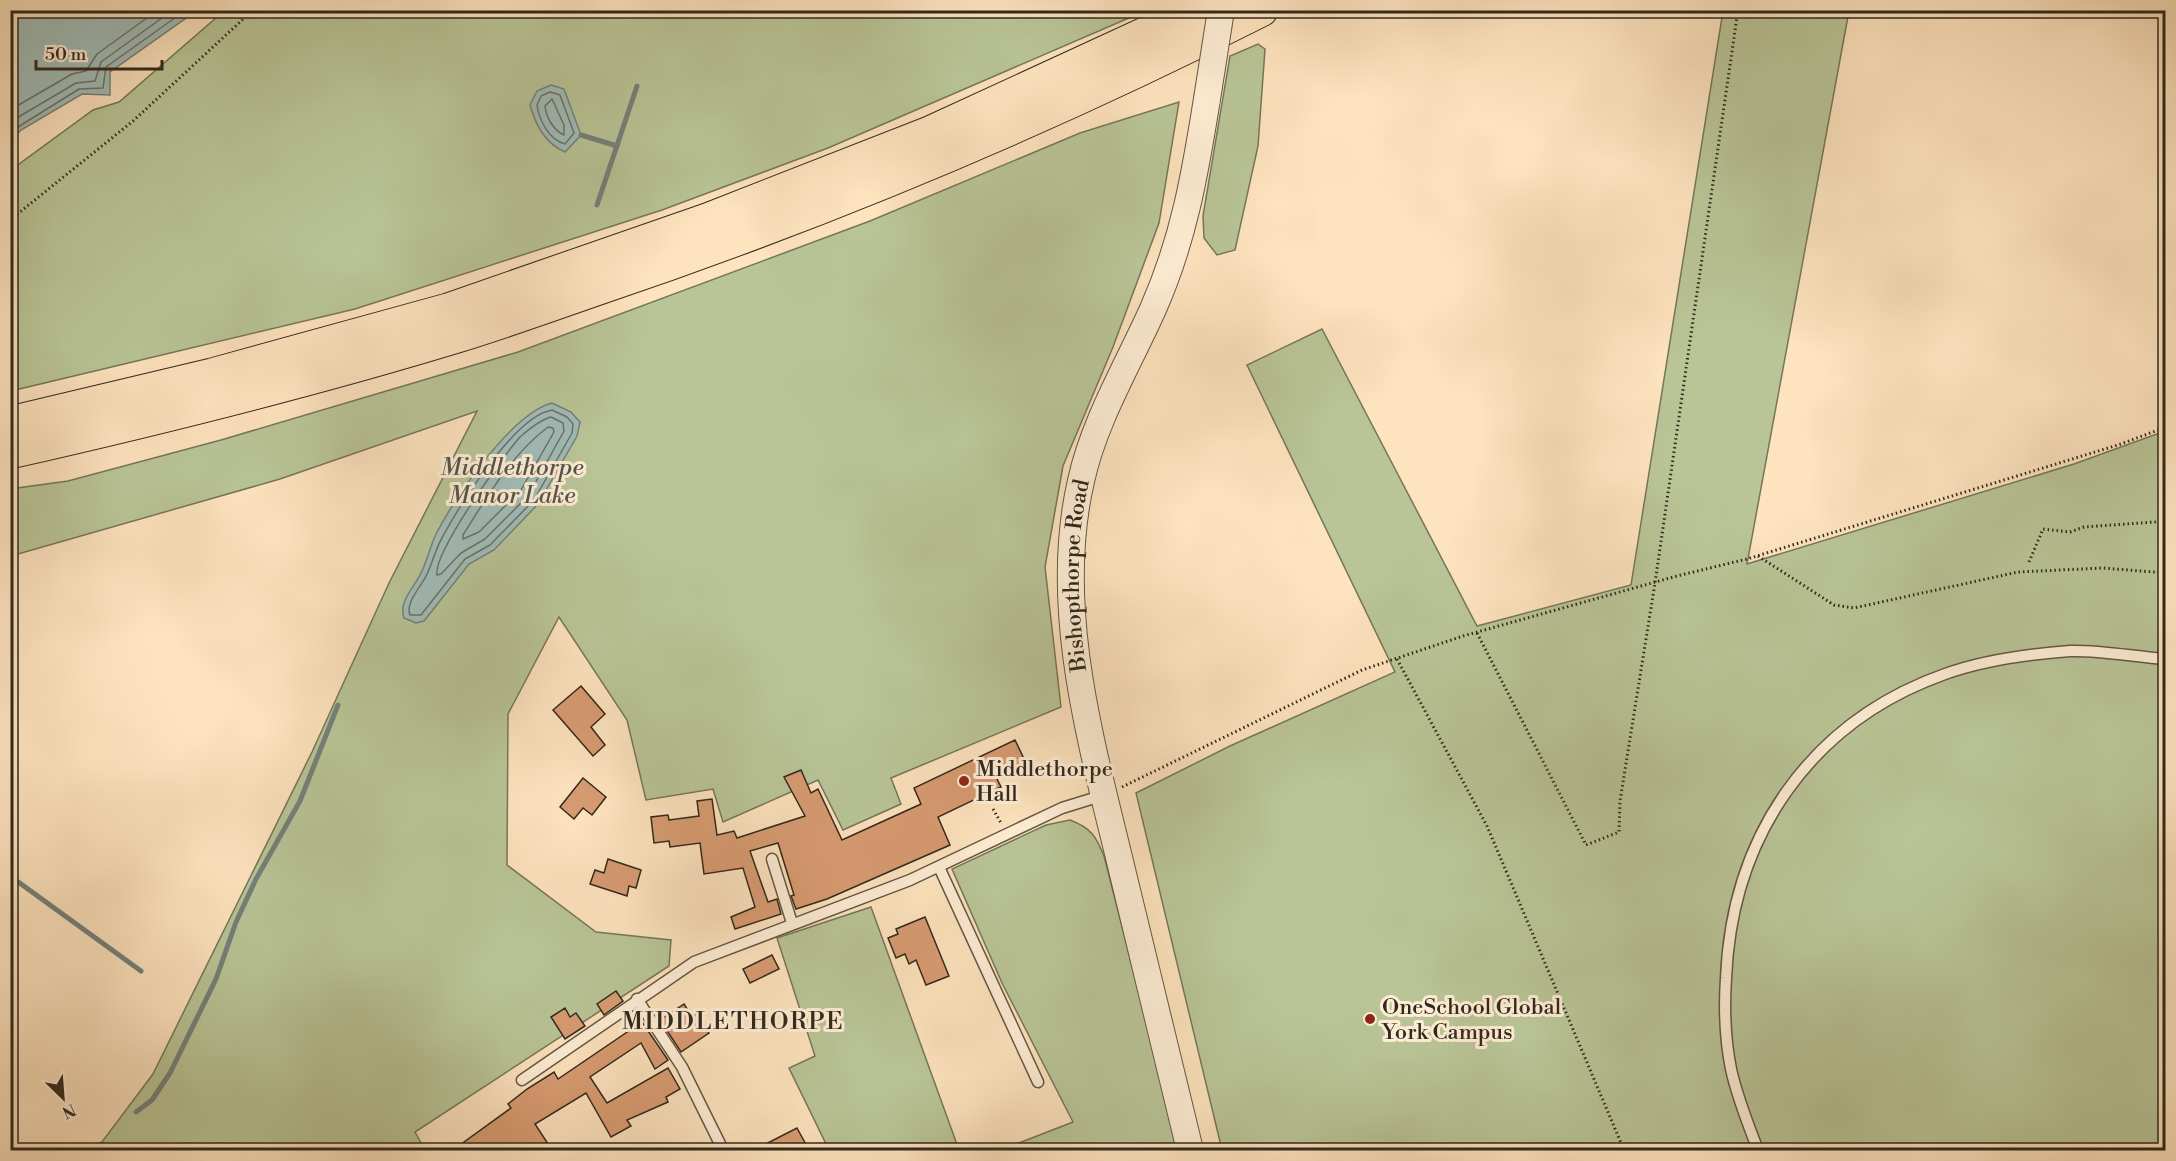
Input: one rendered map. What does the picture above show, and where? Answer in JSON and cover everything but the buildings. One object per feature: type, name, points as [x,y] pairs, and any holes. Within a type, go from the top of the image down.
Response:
[{"type":"highway","points":[[10,423],[212,375],[448,310],[706,220],[932,132],[1197,10]]},
{"type":"highway","points":[[10,452],[219,404],[458,336],[721,247],[946,158],[1168,57],[1261,10]]},
{"type":"street","name":"Bishopthorpe Road","points":[[1190,1150],[1104,795],[1074,648],[1070,600],[1071,552],[1081,480],[1110,399],[1153,309],[1180,239],[1194,181],[1221,10]]},
{"type":"lane","points":[[1758,1150],[1731,1068],[1724,1008],[1727,948],[1742,876],[1768,819],[1802,771],[1848,725],[1899,693],[1947,673],[2004,659],[2072,651],[2166,659]]},
{"type":"lane","points":[[522,1080],[694,962],[886,889],[939,867],[1062,808],[1104,795]]},
{"type":"lane","points":[[772,859],[792,923]]},
{"type":"lane","points":[[939,867],[1038,1082]]},
{"type":"lane","points":[[638,999],[682,1067],[723,1150]]},
{"type":"path","points":[[10,220],[134,121],[253,10]]},
{"type":"path","points":[[1477,633],[1586,845],[1619,832],[1620,801],[1655,583],[1738,10]]},
{"type":"path","points":[[1104,795],[1362,670],[1477,633],[1758,556],[2121,444],[2166,427]]},
{"type":"path","points":[[2029,562],[2043,529],[2070,532],[2084,527],[2155,522],[2166,517]]},
{"type":"path","points":[[1758,556],[1834,604],[1854,608],[2018,572],[2103,568],[2166,573]]},
{"type":"path","points":[[1398,659],[1487,826],[1624,1150]]},
{"type":"green space","points":[[224,11],[1145,11],[828,148],[662,210],[355,309],[11,391],[11,170],[93,110],[119,102]]},
{"type":"green space","points":[[1723,11],[1849,11],[1747,564],[2074,464],[2165,431],[2165,1150],[1222,1150],[1136,793],[1230,746],[1395,672],[1247,365],[1322,329],[1477,626],[1631,585]]},
{"type":"green space","points":[[1258,44],[1265,49],[1258,146],[1235,250],[1217,255],[1204,238],[1203,216],[1230,56]]},
{"type":"green space","points":[[1179,102],[1159,223],[1113,347],[1063,466],[1045,567],[1061,707],[891,778],[901,804],[843,830],[818,780],[723,822],[713,789],[646,800],[627,720],[559,617],[508,714],[507,865],[596,932],[671,940],[669,966],[415,1132],[425,1150],[83,1150],[102,1142],[153,1074],[312,752],[389,583],[477,411],[280,479],[11,556],[10,489],[68,481],[221,440],[518,352],[870,221],[1080,133]]},
{"type":"green space","points":[[1070,820],[1083,826],[1092,834],[1104,856],[1179,1150],[1001,1150],[1073,1122],[1002,983],[952,869],[1046,825]]},
{"type":"green space","points":[[871,907],[959,1150],[829,1150],[789,1068],[815,1056],[777,938]]},
{"type":"water","points":[[11,10],[196,11],[110,72],[110,95],[82,94],[21,130],[11,140]]},
{"type":"water","points":[[551,85],[564,89],[581,135],[565,152],[552,144],[542,133],[530,105],[537,91]]},
{"type":"water","name":"Middlethorpe Manor Lake","points":[[552,403],[571,412],[580,422],[577,436],[538,504],[494,550],[469,564],[424,621],[416,623],[404,618],[405,600],[421,573],[436,534],[457,499],[486,458],[503,439],[536,410]]},
{"type":"waterway","points":[[597,205],[637,86]]},
{"type":"waterway","points":[[581,135],[617,146]]},
{"type":"waterway","points":[[136,1112],[152,1100],[170,1073],[216,979],[236,922],[256,879],[300,801],[338,705]]},
{"type":"waterway","points":[[10,876],[141,971]]},
{"type":"place","name":"Middlethorpe Hall","points":[[964,781]]},
{"type":"place","name":"OneSchool Global York Campus","points":[[1370,1019]]},
{"type":"district","name":"MIDDLETHORPE","points":[[733,1021]]}]
